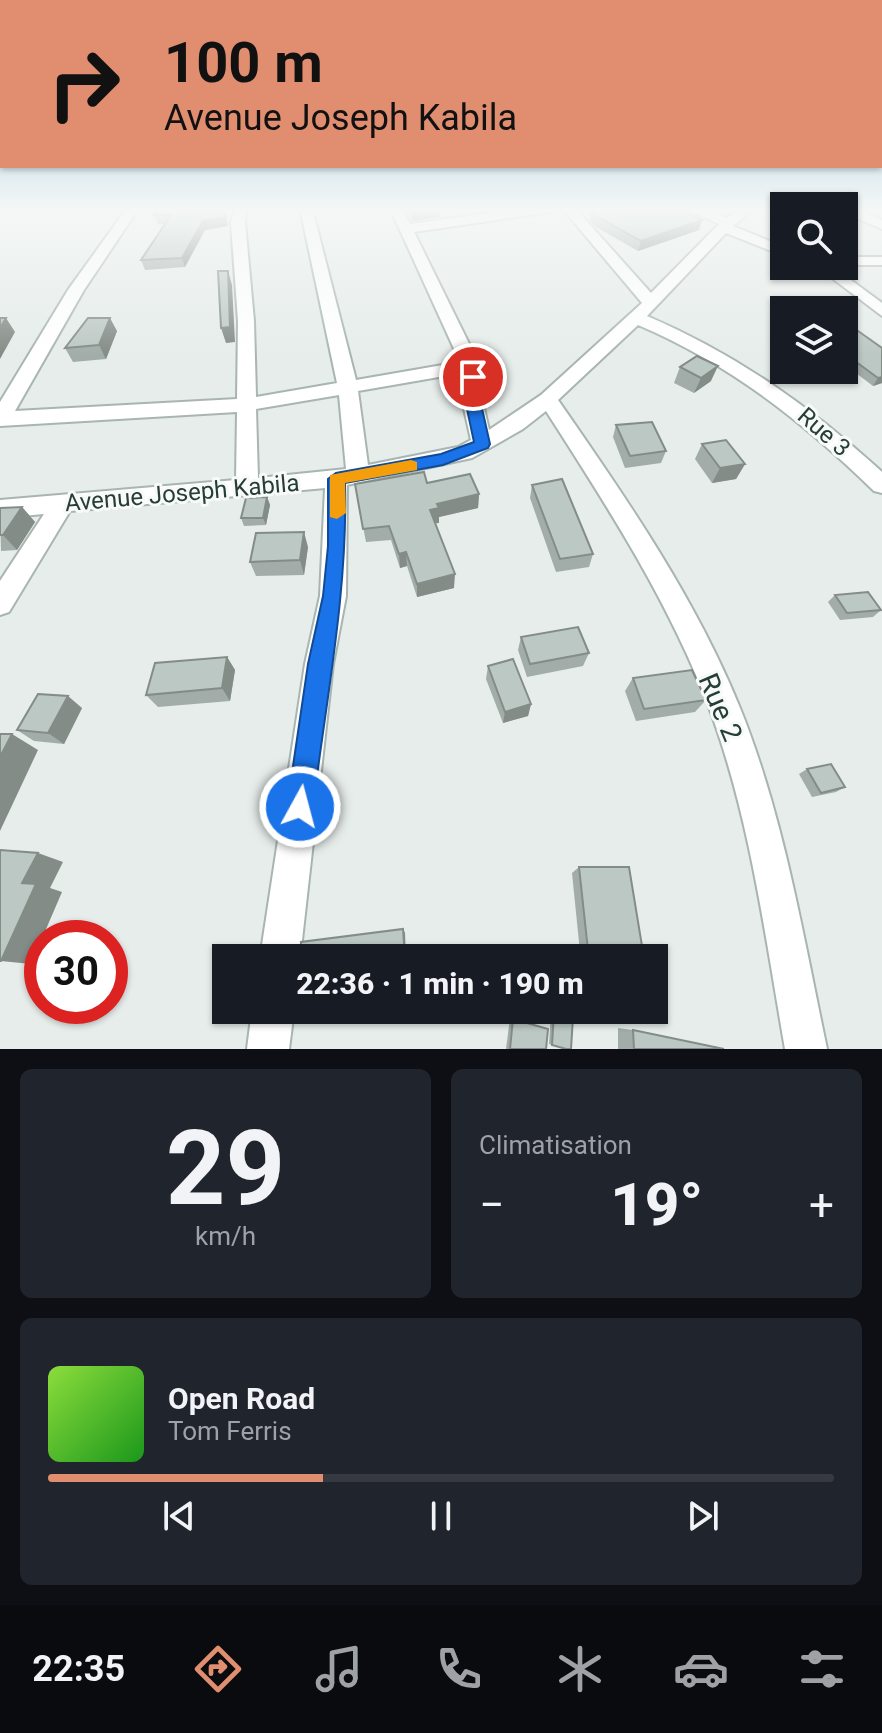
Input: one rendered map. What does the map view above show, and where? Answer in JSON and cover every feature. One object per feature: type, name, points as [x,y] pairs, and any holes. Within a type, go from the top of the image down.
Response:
[{"type":"street","points":[[0,419],[99,257]]},
{"type":"street","points":[[241,257],[246,321],[247,488]]},
{"type":"street","points":[[282,944],[319,664],[333,596],[347,477],[348,388],[317,257]]},
{"type":"street","points":[[419,257],[471,366],[471,395],[482,444]]},
{"type":"street","points":[[611,257],[649,301]]},
{"type":"street","name":"Avenue Joseph Kabila","points":[[0,509],[347,477],[443,460],[482,444],[548,399],[636,318],[694,257]]},
{"type":"street","points":[[858,261],[882,261]]},
{"type":"street","points":[[841,280],[882,311]]},
{"type":"street","name":"Rue 3","points":[[636,318],[701,346],[754,376],[813,422],[882,485]]},
{"type":"street","points":[[0,419],[246,405],[471,366]]},
{"type":"street","name":"Rue 2","points":[[548,399],[653,569],[716,690],[741,755],[762,831],[806,1049]]},
{"type":"street","points":[[0,604],[62,505]]},
{"type":"street","points":[[268,1049],[271,1024]]},
{"type":"building","points":[[143,257],[183,257],[182,258],[141,260]]},
{"type":"building","points":[[218,271],[228,271],[230,327],[221,328]]},
{"type":"building","points":[[88,318],[110,318],[99,345],[65,348]]},
{"type":"building","points":[[858,331],[882,348],[882,377],[878,378],[858,363]]},
{"type":"building","points":[[697,356],[718,366],[701,378],[680,367]]},
{"type":"building","points":[[652,422],[666,451],[630,456],[616,425]]},
{"type":"building","points":[[726,440],[745,464],[720,468],[702,444]]},
{"type":"building","points":[[424,472],[427,483],[470,474],[479,494],[437,504],[439,508],[430,510],[455,574],[417,584],[406,552],[399,554],[389,526],[363,529],[355,484]]},
{"type":"building","points":[[562,479],[593,554],[560,559],[532,485]]},
{"type":"building","points":[[267,497],[263,518],[241,518],[246,498]]},
{"type":"building","points":[[22,507],[3,535],[0,535],[0,508]]},
{"type":"building","points":[[304,532],[300,560],[250,562],[256,533]]},
{"type":"building","points":[[868,592],[881,610],[847,613],[835,595]]},
{"type":"building","points":[[578,627],[589,653],[530,664],[521,637]]},
{"type":"building","points":[[227,657],[222,688],[146,695],[155,663]]},
{"type":"building","points":[[513,659],[531,704],[505,712],[488,666]]},
{"type":"building","points":[[692,670],[706,700],[644,709],[633,678]]},
{"type":"building","points":[[38,694],[68,696],[48,733],[17,730]]},
{"type":"building","points":[[0,734],[12,734],[0,757]]},
{"type":"building","points":[[831,764],[845,787],[821,793],[807,769]]},
{"type":"building","points":[[0,850],[38,853],[22,883],[36,884],[1,961],[0,961]]},
{"type":"building","points":[[579,867],[629,867],[642,944],[587,944]]},
{"type":"building","points":[[403,929],[404,944],[301,944]]},
{"type":"building","points":[[512,1024],[530,1024],[548,1029],[546,1049],[510,1049]]},
{"type":"building","points":[[553,1024],[573,1024],[571,1049],[552,1045]]},
{"type":"building","points":[[633,1030],[724,1049],[634,1049]]},
{"type":"slow traffic","points":[[337,513],[336,479],[411,466]]},
{"type":"route","points":[[300,807],[319,664],[333,596],[337,546],[336,479],[443,460],[482,444],[471,395],[473,377]]}]
